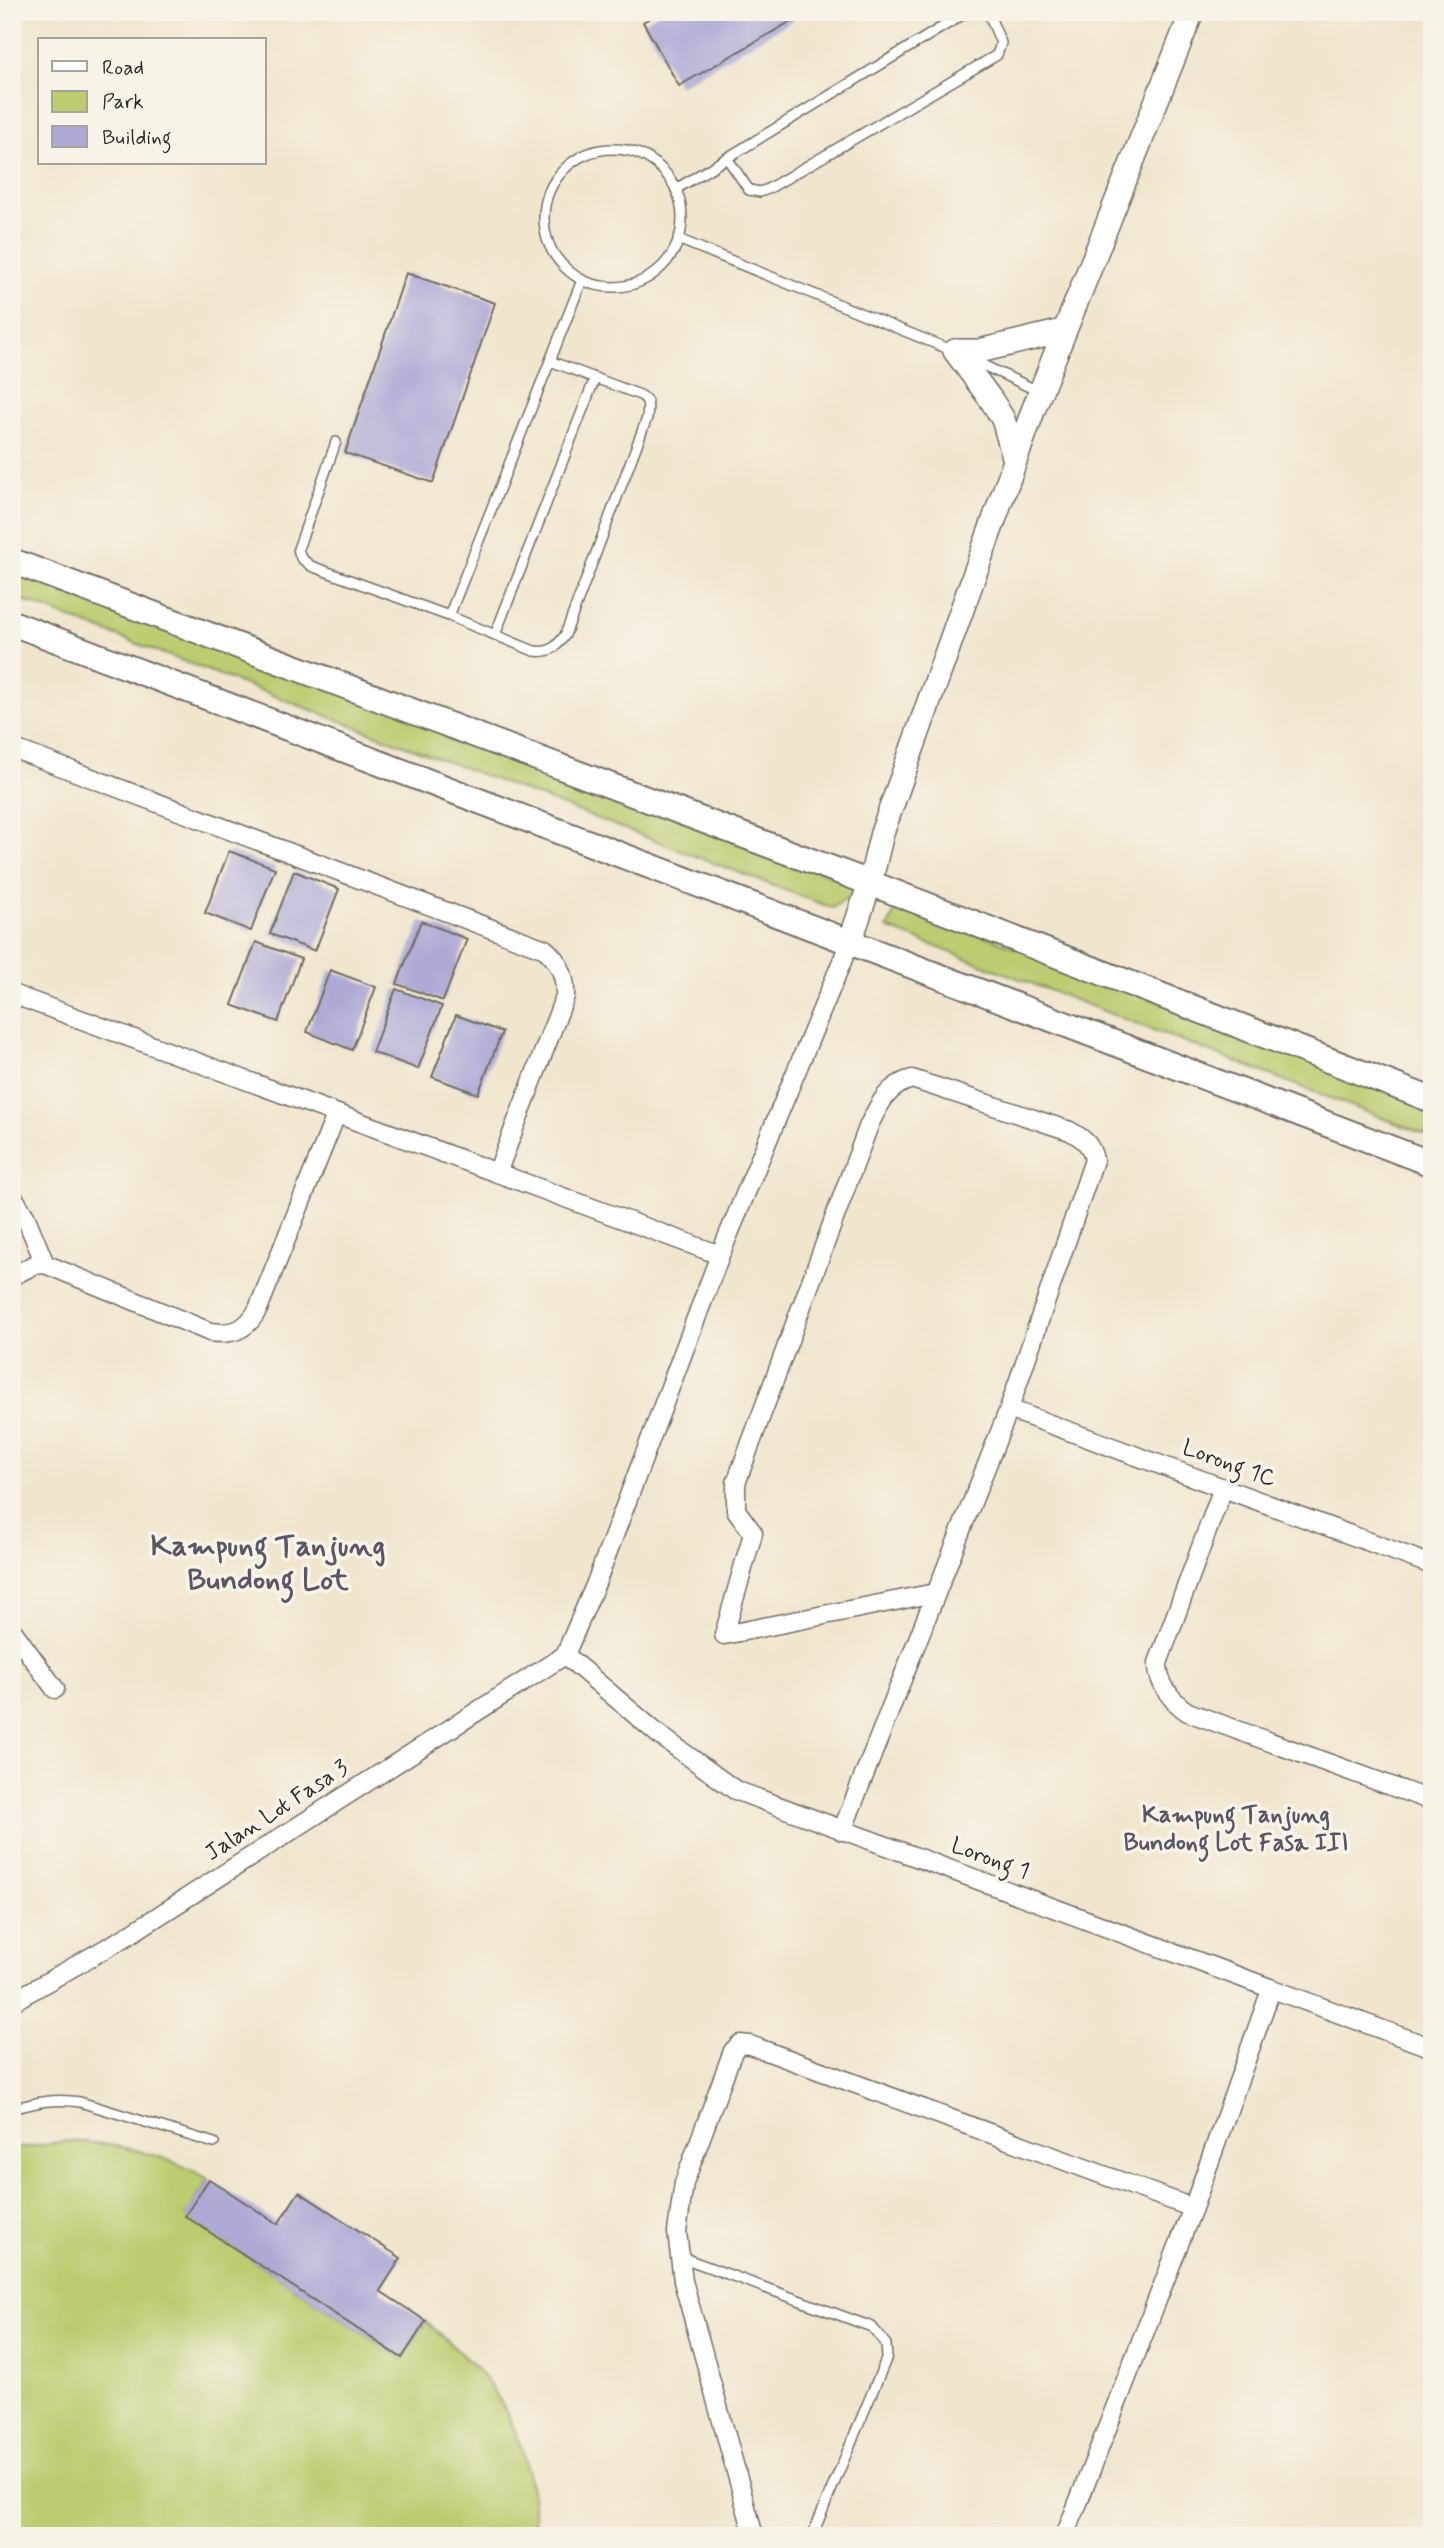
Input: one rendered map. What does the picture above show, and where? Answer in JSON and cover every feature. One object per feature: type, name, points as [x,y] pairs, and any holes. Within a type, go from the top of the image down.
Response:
[{"type":"main road","points":[[12,561],[870,883],[1432,1100]]},
{"type":"main road","points":[[12,623],[1432,1164]]},
{"type":"street","points":[[565,1655],[596,1583],[720,1255],[850,942],[870,883],[882,833],[1014,460],[1192,12]]},
{"type":"street","points":[[955,351],[979,351],[1063,331]]},
{"type":"street","points":[[955,351],[1003,419],[1014,460]]},
{"type":"street","points":[[12,748],[545,948],[562,972],[565,996],[497,1173]]},
{"type":"street","points":[[12,995],[720,1255]]},
{"type":"street","points":[[842,1831],[1009,1409],[1094,1160],[1086,1140],[1070,1131],[912,1079],[900,1082],[884,1098],[869,1125],[736,1483],[737,1510],[753,1533],[724,1635],[935,1593]]},
{"type":"street","points":[[12,1276],[34,1265],[45,1264],[210,1332],[228,1333],[240,1330],[250,1322],[258,1309],[336,1115]]},
{"type":"street","points":[[12,1195],[26,1218],[45,1264]]},
{"type":"street","name":"Lorong 1C","points":[[1009,1409],[1432,1565]]},
{"type":"street","points":[[1223,1488],[1158,1663],[1161,1681],[1167,1690],[1188,1712],[1432,1801]]},
{"type":"street","points":[[12,1630],[55,1689]]},
{"type":"street","name":"Lorong 1","points":[[565,1655],[658,1734],[735,1790],[1432,2048]]},
{"type":"street","name":"Jalan Lot Fasa 3","points":[[12,2002],[136,1931],[565,1655]]},
{"type":"street","points":[[1065,2536],[1193,2208],[1271,1990]]},
{"type":"street","points":[[754,2536],[694,2325],[679,2257],[677,2232],[684,2183],[733,2051],[744,2043],[1193,2208]]},
{"type":"lane","points":[[676,189],[967,12]]},
{"type":"lane","points":[[727,158],[750,190],[760,192],[768,189],[997,55],[1001,43],[988,12]]},
{"type":"lane","points":[[620,149],[638,153],[654,162],[676,189],[682,209],[678,239],[671,256],[656,273],[636,284],[614,287],[593,285],[562,265],[551,250],[544,214],[548,196],[556,179],[584,156],[602,150],[620,149]]},
{"type":"lane","points":[[678,239],[955,351],[1040,392]]},
{"type":"lane","points":[[449,616],[582,280]]},
{"type":"lane","points":[[336,442],[298,549],[301,558],[311,566],[449,616],[534,651],[546,653],[556,648],[565,635],[646,418],[648,405],[640,395],[550,361]]},
{"type":"lane","points":[[495,635],[595,378]]},
{"type":"lane","points":[[12,2109],[50,2099],[80,2102],[215,2143]]},
{"type":"lane","points":[[679,2257],[872,2327],[886,2344],[887,2357],[812,2536]]},
{"type":"green space","points":[[12,563],[863,888],[832,908],[12,596]]},
{"type":"green space","points":[[899,903],[1432,1106],[1432,1137],[887,928]]},
{"type":"green space","points":[[68,2141],[106,2144],[141,2151],[209,2179],[186,2216],[402,2358],[426,2321],[478,2371],[507,2414],[516,2433],[528,2473],[535,2536],[12,2536],[12,2149]]},
{"type":"building","points":[[660,12],[807,12],[679,86],[643,22]]},
{"type":"building","points":[[406,273],[495,303],[433,483],[345,453]]},
{"type":"building","points":[[229,851],[275,868],[251,931],[205,913]]},
{"type":"building","points":[[294,871],[339,889],[315,951],[270,934]]},
{"type":"building","points":[[421,921],[467,939],[443,1001],[397,984]]},
{"type":"building","points":[[256,942],[301,959],[278,1022],[232,1005]]},
{"type":"building","points":[[330,970],[376,987],[352,1050],[307,1032]]},
{"type":"building","points":[[396,989],[442,1006],[418,1069],[372,1052]]},
{"type":"building","points":[[456,1015],[502,1032],[478,1094],[432,1077]]},
{"type":"building","points":[[209,2179],[278,2224],[299,2192],[401,2258],[380,2291],[426,2321],[402,2358],[185,2216]]},
{"type":"district","name":"Kampung Tanjung Bundong Lot","points":[[268,1563]]},
{"type":"district","name":"Kampung Tanjung Bundong Lot Fasa III","points":[[1236,1829]]}]
